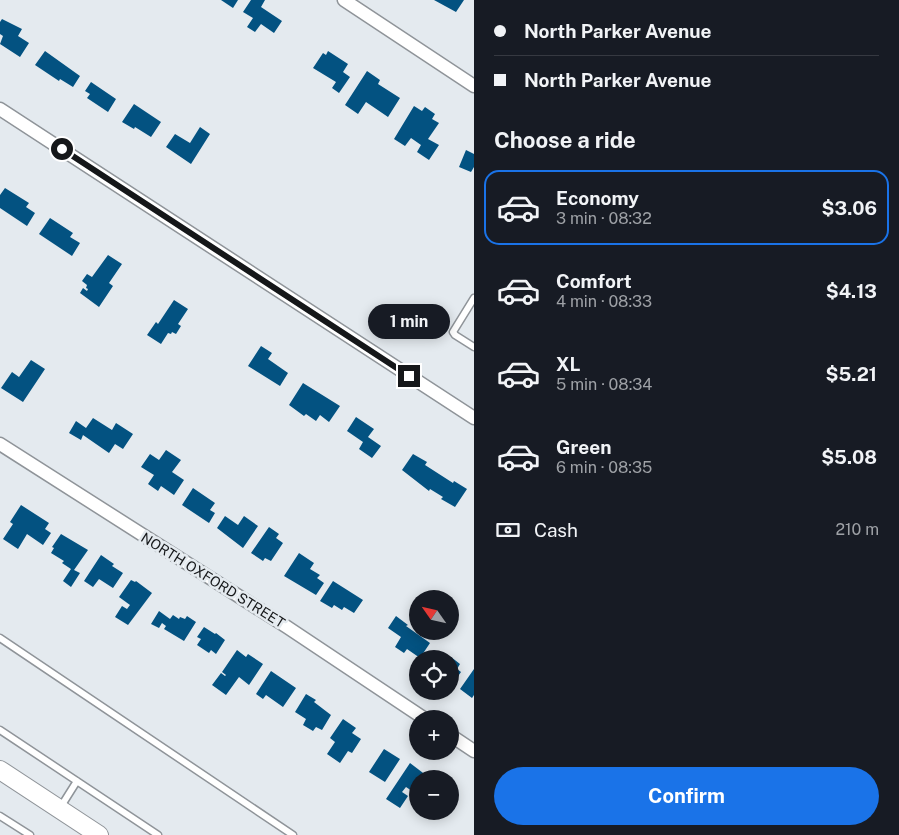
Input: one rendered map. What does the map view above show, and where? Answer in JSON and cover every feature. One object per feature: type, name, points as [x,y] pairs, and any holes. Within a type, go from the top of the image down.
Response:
[{"type":"street","points":[[344,0],[474,86]]},
{"type":"street","points":[[0,109],[474,418]]},
{"type":"street","name":"NORTH OXFORD STREET","points":[[0,444],[287,627],[412,710]]},
{"type":"street","points":[[459,742],[474,751]]},
{"type":"street","points":[[0,770],[99,835]]},
{"type":"lane","points":[[474,298],[453,332],[454,335],[474,347]]},
{"type":"lane","points":[[0,638],[293,835]]},
{"type":"lane","points":[[0,730],[158,835]]},
{"type":"lane","points":[[59,809],[77,782]]},
{"type":"lane","points":[[0,816],[30,835]]},
{"type":"building","points":[[221,0],[238,0],[233,8]]},
{"type":"building","points":[[251,0],[265,0],[261,7],[282,21],[274,33],[261,24],[255,32],[247,27],[253,18],[243,12]]},
{"type":"building","points":[[434,0],[464,0],[456,12]]},
{"type":"building","points":[[2,19],[22,29],[18,36],[29,43],[20,57],[0,44],[3,36],[0,34],[0,22]]},
{"type":"building","points":[[45,51],[80,76],[73,87],[60,79],[59,81],[35,65]]},
{"type":"building","points":[[328,51],[348,64],[343,72],[350,77],[339,93],[332,88],[336,82],[313,68],[323,53],[326,55]]},
{"type":"building","points":[[367,71],[380,80],[378,84],[400,98],[388,117],[366,102],[358,114],[345,105]]},
{"type":"building","points":[[91,82],[116,99],[108,112],[87,98],[90,94],[85,91]]},
{"type":"building","points":[[134,104],[161,122],[151,137],[135,127],[134,129],[122,122]]},
{"type":"building","points":[[414,106],[422,111],[425,107],[435,114],[432,119],[439,123],[428,139],[439,145],[429,160],[417,152],[421,145],[411,138],[405,146],[394,139]]},
{"type":"building","points":[[200,127],[210,134],[191,164],[166,147],[175,134],[190,143]]},
{"type":"building","points":[[466,150],[474,154],[474,167],[471,172],[459,167]]},
{"type":"building","points":[[5,188],[29,203],[26,207],[35,213],[27,226],[0,208],[0,195]]},
{"type":"building","points":[[50,218],[73,233],[70,237],[80,243],[72,256],[39,234]]},
{"type":"building","points":[[108,255],[122,264],[109,283],[113,286],[99,307],[80,293],[83,288],[87,291],[88,289],[86,288],[87,285],[82,281],[87,274],[92,277]]},
{"type":"building","points":[[174,300],[188,309],[178,324],[181,326],[176,334],[168,333],[161,344],[147,335],[156,322],[158,324]]},
{"type":"building","points":[[261,346],[272,353],[268,359],[288,373],[280,386],[248,366]]},
{"type":"building","points":[[31,360],[45,369],[23,402],[1,388],[12,372],[19,377]]},
{"type":"building","points":[[303,383],[340,406],[329,422],[320,415],[316,421],[306,414],[304,416],[289,405]]},
{"type":"building","points":[[356,417],[374,429],[368,437],[381,446],[372,458],[359,449],[363,442],[347,431]]},
{"type":"building","points":[[93,418],[112,430],[116,423],[133,434],[123,449],[115,444],[109,453],[83,435],[81,440],[69,433],[76,421],[86,428]]},
{"type":"building","points":[[166,450],[181,460],[172,472],[184,480],[174,495],[161,486],[158,491],[148,484],[154,475],[141,467],[150,454],[159,460]]},
{"type":"building","points":[[413,454],[427,462],[425,465],[453,483],[454,481],[467,489],[455,507],[441,499],[443,497],[430,489],[429,491],[402,470]]},
{"type":"building","points":[[193,488],[215,503],[210,510],[215,513],[209,523],[182,505]]},
{"type":"building","points":[[21,505],[49,523],[45,529],[51,533],[43,545],[27,534],[18,549],[3,539],[13,524],[10,522]]},
{"type":"building","points":[[225,516],[238,525],[244,516],[258,526],[243,548],[217,528]]},
{"type":"building","points":[[269,527],[279,534],[276,538],[283,543],[271,561],[265,558],[263,561],[251,553]]},
{"type":"building","points":[[61,534],[88,550],[74,570],[80,573],[71,587],[63,581],[71,569],[62,563],[64,561],[51,553],[54,548],[52,547]]},
{"type":"building","points":[[299,553],[314,563],[310,569],[320,575],[317,578],[324,583],[316,595],[284,576]]},
{"type":"building","points":[[101,555],[114,564],[112,566],[123,573],[113,588],[99,579],[93,587],[84,581]]},
{"type":"building","points":[[131,580],[136,581],[152,593],[128,625],[115,617],[122,606],[127,609],[130,605],[119,597]]},
{"type":"building","points":[[333,581],[363,600],[354,613],[344,607],[342,610],[334,605],[332,608],[320,601]]},
{"type":"building","points":[[159,611],[170,619],[173,615],[179,619],[180,617],[185,619],[187,616],[196,622],[184,641],[164,629],[166,626],[162,623],[159,628],[151,624]]},
{"type":"building","points":[[396,616],[408,625],[406,626],[409,628],[409,640],[426,640],[430,643],[425,650],[407,649],[404,653],[395,647],[401,637],[388,628]]},
{"type":"building","points":[[204,627],[225,640],[216,654],[211,650],[209,653],[197,645],[201,639],[197,637]]},
{"type":"building","points":[[237,650],[246,657],[248,654],[263,664],[249,685],[239,677],[226,695],[212,685],[221,673],[226,675],[222,672]]},
{"type":"building","points":[[474,669],[474,695],[472,698],[460,689]]},
{"type":"building","points":[[271,671],[296,688],[283,707],[266,695],[263,699],[256,694]]},
{"type":"building","points":[[306,694],[316,700],[314,702],[331,715],[322,730],[316,727],[313,731],[303,725],[306,719],[295,712]]},
{"type":"building","points":[[343,719],[356,728],[352,733],[361,739],[352,753],[348,751],[340,763],[327,754],[335,742],[330,738]]},
{"type":"building","points":[[384,749],[400,759],[385,782],[369,772]]},
{"type":"building","points":[[410,763],[419,770],[409,770],[409,789],[406,787],[402,792],[408,796],[400,808],[386,799]]},
{"type":"route","points":[[62,149],[409,376]]}]
